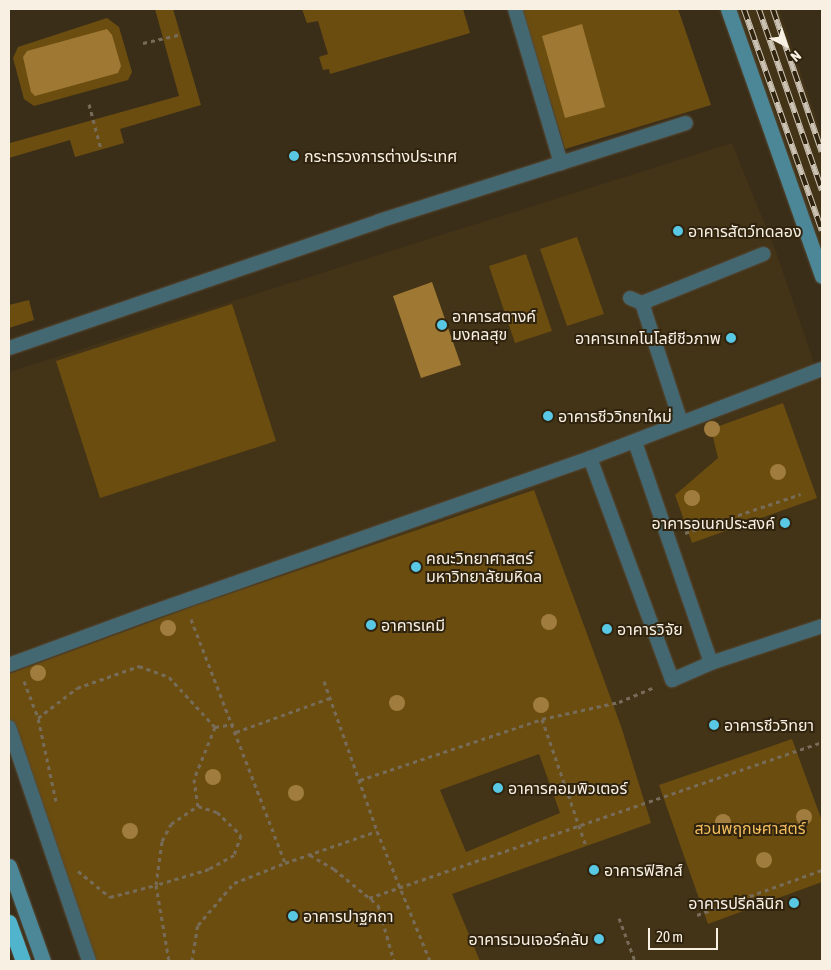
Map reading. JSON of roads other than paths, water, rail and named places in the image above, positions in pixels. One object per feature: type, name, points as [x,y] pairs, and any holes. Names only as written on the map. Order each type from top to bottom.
[{"type":"highway","points":[[9,922],[23,961]]},
{"type":"street","points":[[728,9],[822,276]]},
{"type":"street","points":[[9,866],[43,961]]},
{"type":"street","points":[[9,933],[30,926]]},
{"type":"lane","points":[[515,9],[561,163]]},
{"type":"lane","points":[[9,348],[398,215],[686,123]]},
{"type":"lane","points":[[681,422],[636,300],[763,254]]},
{"type":"lane","points":[[9,665],[146,614],[635,442],[681,422],[822,369]]},
{"type":"lane","points":[[635,442],[711,663]]},
{"type":"lane","points":[[590,458],[672,680],[711,663],[822,626]]},
{"type":"lane","points":[[9,726],[89,961]]},
{"type":"railway","points":[[744,9],[822,231]]},
{"type":"railway","points":[[759,9],[822,190]]},
{"type":"railway","points":[[773,9],[822,152]]},
{"type":"place","name":"กระทรวงการต่างประเทศ","points":[[294,156]]},
{"type":"place","name":"อาคารสัตว์ทดลอง","points":[[678,231]]},
{"type":"place","name":"อาคารสตางค์ มงคลสุข","points":[[442,325]]},
{"type":"place","name":"อาคารเทคโนโลยีชีวภาพ","points":[[731,338]]},
{"type":"place","name":"อาคารชีววิทยาใหม่","points":[[548,416]]},
{"type":"place","name":"อาคารอเนกประสงค์","points":[[785,523]]},
{"type":"place","name":"คณะวิทยาศาสตร์ มหาวิทยาลัยมหิดล","points":[[416,567]]},
{"type":"place","name":"อาคารเคมี","points":[[371,625]]},
{"type":"place","name":"อาคารวิจัย","points":[[607,629]]},
{"type":"place","name":"อาคารชีววิทยา","points":[[714,725]]},
{"type":"place","name":"อาคารคอมพิวเตอร์","points":[[498,788]]},
{"type":"place","name":"อาคารฟิสิกส์","points":[[594,870]]},
{"type":"place","name":"อาคารปรีคลินิก","points":[[794,903]]},
{"type":"place","name":"อาคารปาฐกถา","points":[[293,916]]},
{"type":"place","name":"อาคารเวนเจอร์คลับ","points":[[599,939]]},
{"type":"park label","name":"สวนพฤกษศาสตร์","points":[[750,828]]}]
